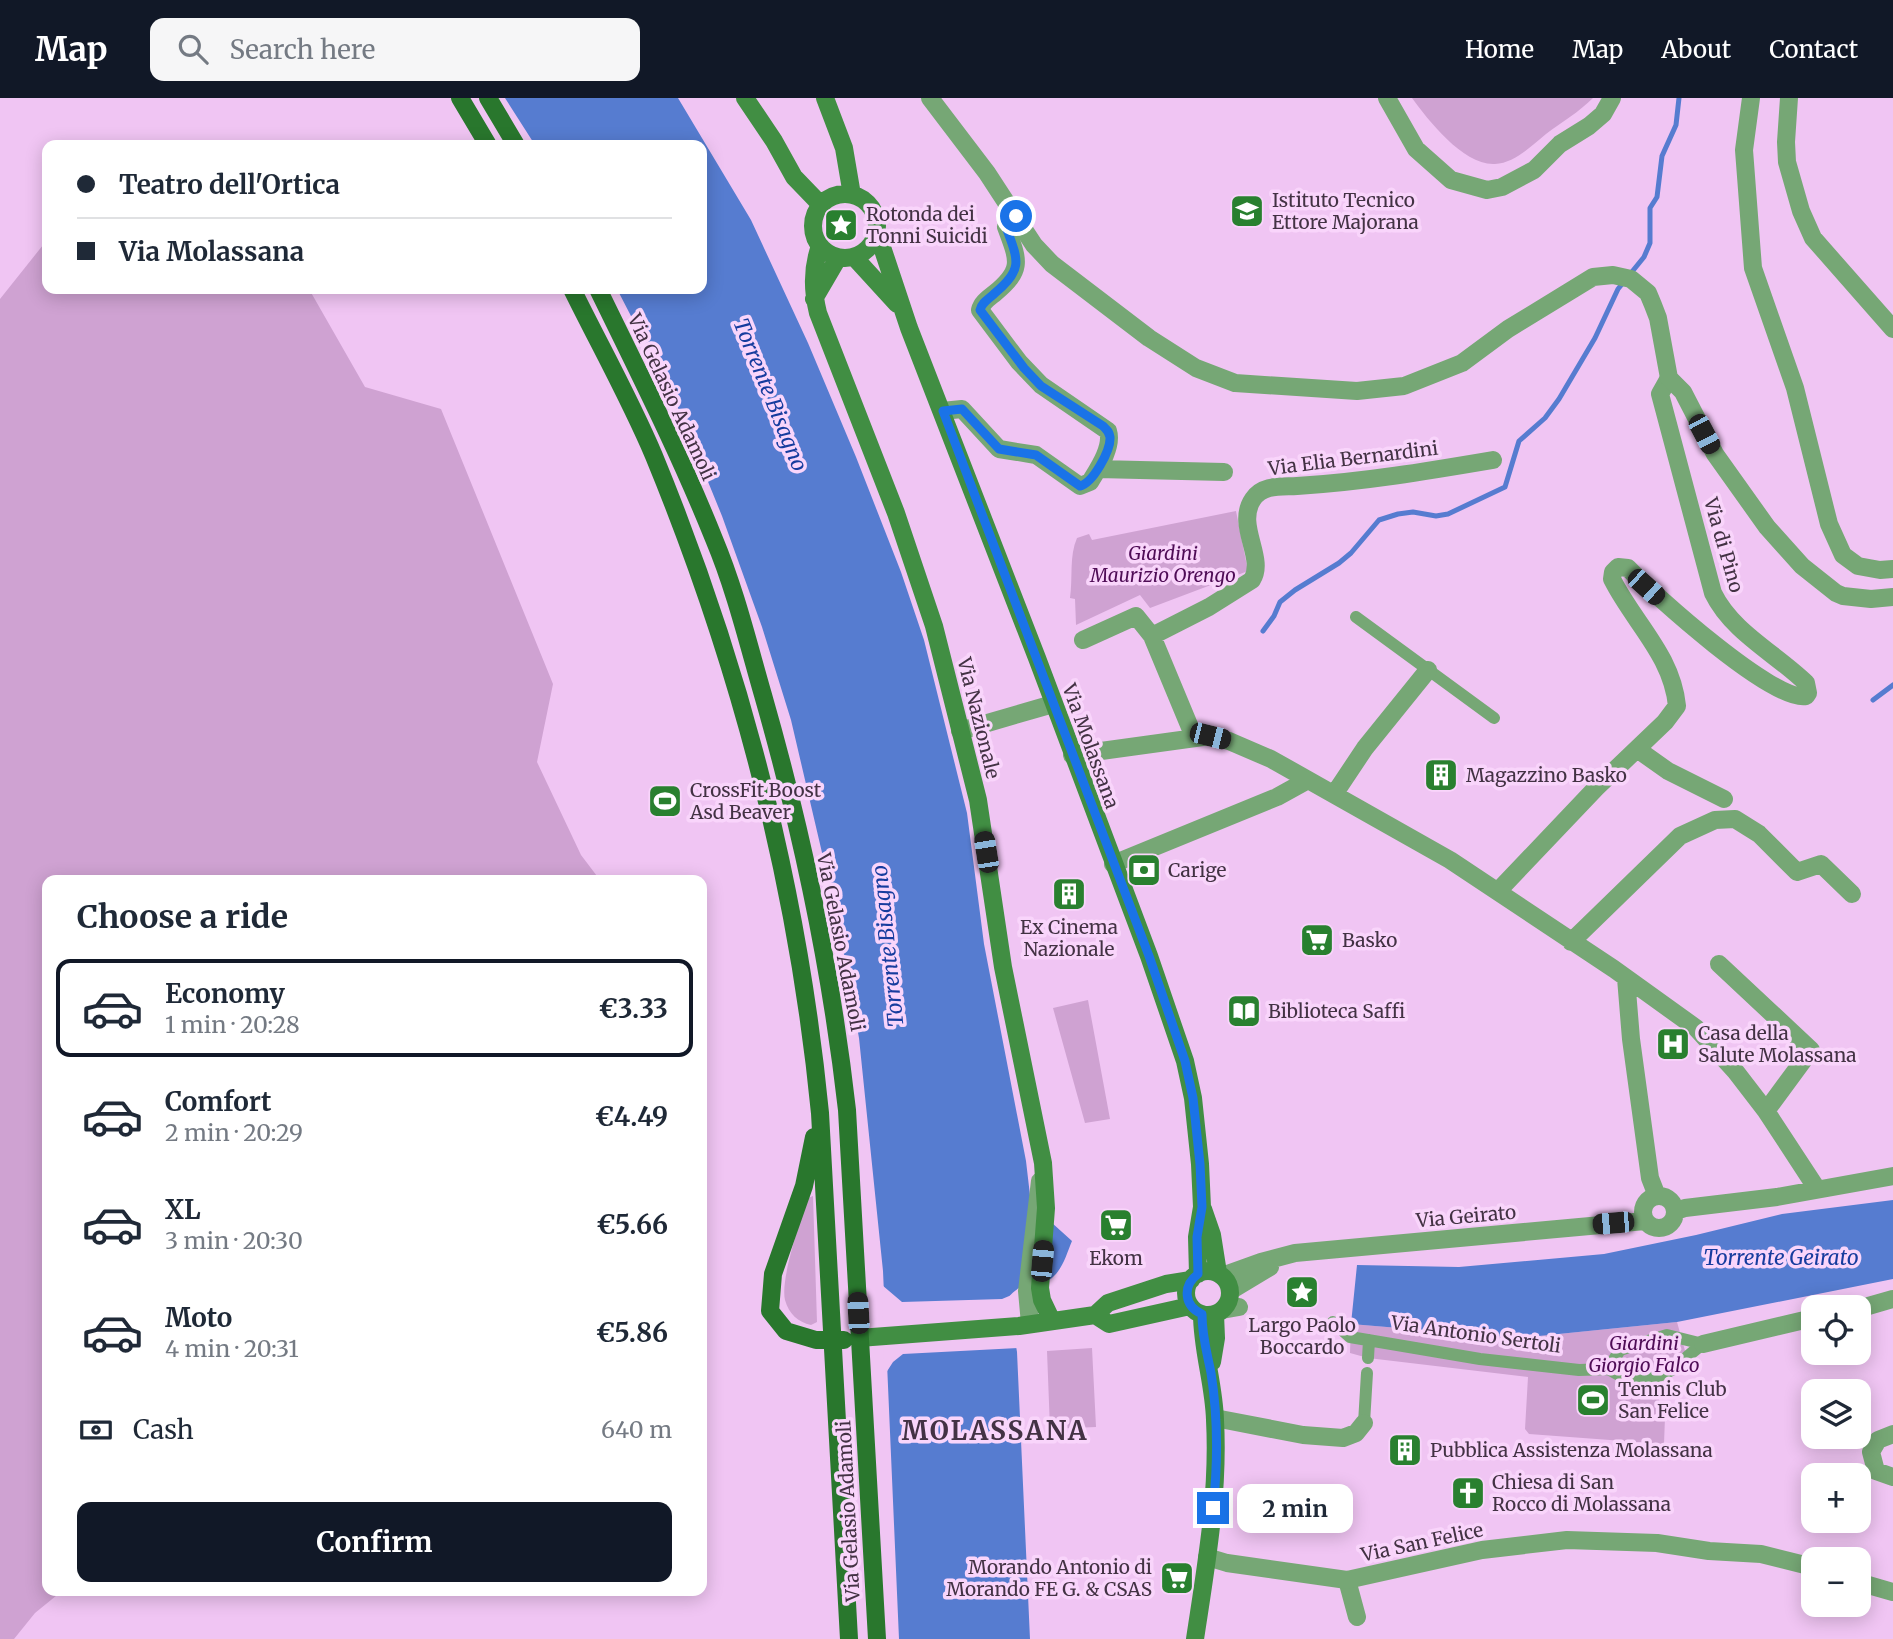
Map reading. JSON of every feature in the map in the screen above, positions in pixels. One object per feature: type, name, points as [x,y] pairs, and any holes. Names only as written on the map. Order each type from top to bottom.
[{"type":"main road","points":[[460,98],[485,140]]},
{"type":"main road","points":[[488,98],[513,140]]},
{"type":"main road","points":[[745,98],[794,177],[821,205]]},
{"type":"main road","points":[[825,98],[844,148],[852,195]]},
{"type":"main road","points":[[852,195],[867,203],[873,210],[876,235],[868,249],[846,257],[828,253],[820,246],[814,232],[813,225],[821,205],[834,196],[852,195]]},
{"type":"main road","name":"Via Molassana","points":[[876,235],[1185,1061],[1193,1098],[1202,1207],[1195,1277],[1186,1293],[1217,1299]]},
{"type":"main road","name":"Via Nazionale","points":[[820,246],[813,265],[814,299],[825,334],[901,526],[934,626],[978,800],[1003,967],[1043,1163],[1046,1208],[1040,1288],[1042,1300],[1052,1321]]},
{"type":"main road","points":[[814,299],[846,257]]},
{"type":"main road","name":"Via Molassana","points":[[846,257],[902,309]]},
{"type":"main road","name":"Via Gelasio Adamoli","points":[[574,294],[653,454],[707,598],[762,778],[789,906],[808,1013],[820,1113],[849,1639]]},
{"type":"main road","name":"Via Gelasio Adamoli","points":[[600,294],[715,540],[741,616],[785,771],[813,892],[838,1030],[846,1110],[877,1639]]},
{"type":"main road","points":[[820,1113],[804,1186],[773,1274],[770,1311],[786,1331],[816,1340],[832,1341],[1025,1325],[1095,1315],[1108,1303],[1208,1271],[1217,1299],[1109,1324],[1095,1315]]},
{"type":"main road","name":"Via Molassana","points":[[1195,1639],[1215,1491],[1215,1418],[1211,1373],[1216,1338],[1217,1299],[1212,1235],[1202,1207]]},
{"type":"street","points":[[930,98],[987,173],[1034,245],[1052,264],[1149,338],[1196,369],[1235,383],[1357,391],[1404,386],[1462,363],[1569,289],[1593,277],[1613,275],[1631,279],[1648,293],[1658,318],[1669,378]]},
{"type":"street","points":[[1387,98],[1416,149],[1451,180],[1487,190],[1502,187],[1534,170],[1560,144],[1603,114],[1612,98]]},
{"type":"street","points":[[1751,98],[1744,150],[1753,268],[1795,388],[1829,524],[1843,555],[1858,566],[1880,570],[1893,569]]},
{"type":"street","points":[[1789,98],[1787,162],[1813,238],[1893,329]]},
{"type":"street","points":[[943,411],[962,409],[999,449],[1036,455],[1080,486],[1090,482],[1109,443],[1108,431],[1041,386],[980,310],[982,303],[1015,274],[1016,255],[1006,227],[1016,216]]},
{"type":"street","name":"Via di Pino","points":[[1499,890],[1596,788],[1665,722],[1677,706],[1675,688],[1665,661],[1613,583],[1612,576],[1618,567],[1628,568],[1646,587],[1712,643],[1778,689],[1801,698],[1809,689],[1802,679],[1732,621],[1720,608],[1713,593],[1660,394],[1669,378],[1683,393],[1715,454],[1767,527],[1802,566],[1843,596],[1871,599],[1893,597]]},
{"type":"street","name":"Via Elia Bernardini","points":[[1152,636],[1209,607],[1252,580],[1256,565],[1247,519],[1252,499],[1267,488],[1417,473],[1493,460]]},
{"type":"street","points":[[1098,469],[1224,472]]},
{"type":"street","points":[[1083,640],[1136,616],[1152,636],[1195,737]]},
{"type":"street","points":[[1356,617],[1494,718]]},
{"type":"street","points":[[1335,793],[1365,748],[1428,670]]},
{"type":"street","points":[[960,731],[1053,704]]},
{"type":"street","points":[[1072,755],[1210,736],[1271,759],[1416,840],[1499,890],[1696,1028],[1736,1072],[1766,1111],[1817,1189]]},
{"type":"street","points":[[1637,749],[1668,771],[1724,799]]},
{"type":"street","points":[[1113,864],[1277,797],[1307,781]]},
{"type":"street","points":[[1571,942],[1680,836],[1715,820],[1735,819],[1759,834],[1797,873],[1821,864],[1852,894]]},
{"type":"street","points":[[1719,964],[1811,1051],[1766,1111]]},
{"type":"street","points":[[1626,978],[1631,1039],[1650,1178],[1657,1196]]},
{"type":"street","name":"Via Nazionale","points":[[1025,1325],[1043,1163]]},
{"type":"street","name":"Via Geirato","points":[[1217,1299],[1290,1254],[1645,1221],[1654,1228],[1664,1228],[1673,1221],[1676,1211],[1685,1208],[1893,1176]]},
{"type":"street","points":[[1645,1221],[1644,1205],[1657,1196],[1667,1198],[1676,1211]]},
{"type":"street","points":[[1871,1306],[1893,1300]]},
{"type":"street","points":[[1608,1369],[1620,1350],[1667,1335],[1703,1344],[1801,1321]]},
{"type":"street","name":"Via Antonio Sertoli","points":[[1333,1322],[1350,1337],[1480,1359],[1579,1370],[1608,1369],[1628,1379],[1661,1375],[1675,1368],[1688,1353],[1703,1344]]},
{"type":"street","name":"Via Antonio Sertoli","points":[[1368,1358],[1369,1340]]},
{"type":"street","points":[[1215,1418],[1303,1435],[1343,1438],[1356,1433],[1364,1423],[1367,1373]]},
{"type":"street","points":[[1893,1434],[1878,1440],[1871,1452],[1876,1471],[1893,1477]]},
{"type":"street","name":"Via San Felice","points":[[1207,1557],[1227,1563],[1347,1580],[1482,1550],[1567,1540],[1657,1543],[1709,1551],[1761,1554],[1801,1564]]},
{"type":"street","points":[[1347,1580],[1357,1618]]},
{"type":"street","points":[[1871,1586],[1893,1592]]},
{"type":"green space","points":[[1412,98],[1593,98],[1522,153],[1509,161],[1495,164],[1483,163],[1459,150],[1427,118]]},
{"type":"green space","points":[[42,246],[42,294],[312,294],[365,387],[441,409],[553,684],[537,762],[581,855],[596,875],[42,875],[42,1596],[56,1596],[35,1613],[14,1639],[0,1639],[0,299]]},
{"type":"green space","name":"Giardini Maurizio Orengo","points":[[1236,511],[1248,571],[1150,608],[1140,595],[1076,625],[1075,599],[1070,598],[1072,560],[1077,538],[1089,534],[1092,540]]},
{"type":"green space","points":[[1088,1000],[1110,1119],[1085,1123],[1053,1008]]},
{"type":"green space","points":[[813,1196],[817,1322],[811,1325],[802,1322],[792,1313],[785,1300],[784,1290],[796,1234],[808,1198]]},
{"type":"green space","name":"Giardini Giorgio Falco","points":[[1677,1322],[1687,1358],[1687,1370],[1653,1382],[1665,1417],[1664,1444],[1529,1434],[1525,1429],[1528,1377],[1368,1358],[1350,1353],[1351,1324],[1518,1338]]},
{"type":"green space","points":[[1092,1348],[1096,1427],[1050,1429],[1047,1351]]},
{"type":"water","points":[[505,98],[678,98],[703,140],[532,140]]},
{"type":"water","name":"Torrente Bisagno","points":[[707,146],[751,220],[808,343],[901,572],[924,640],[967,813],[984,944],[1026,1161],[1031,1204],[1072,1241],[1062,1265],[1053,1277],[1026,1285],[1008,1298],[1017,1352],[1030,1639],[899,1639],[883,1271],[859,1038],[838,921],[791,720],[762,627],[722,516],[676,403],[620,294],[707,294]]},
{"type":"water","name":"Torrente Geirato","points":[[1893,1200],[1893,1279],[1801,1295],[1801,1297],[1677,1322],[1518,1338],[1351,1324],[1357,1265],[1459,1267],[1604,1254],[1782,1214]]},
{"type":"pier","points":[[882,1285],[902,1302],[1002,1299],[1014,1294],[1012,1299],[1018,1348],[903,1354],[893,1362],[884,1376]]},
{"type":"waterway","points":[[1263,631],[1280,602],[1339,563],[1379,520],[1413,512],[1436,516],[1448,514],[1505,487],[1519,441],[1545,418],[1559,399],[1595,338],[1618,289],[1644,257],[1650,243],[1650,208],[1657,197],[1662,156],[1676,125],[1679,98]]},
{"type":"waterway","points":[[1873,700],[1893,685]]},
{"type":"place","name":"Istituto Tecnico Ettore Majorana","points":[[1247,211]]},
{"type":"place","name":"Rotonda dei Tonni Suicidi","points":[[841,225]]},
{"type":"place","name":"Magazzino Basko","points":[[1441,775]]},
{"type":"place","name":"CrossFit Boost Asd Beaver","points":[[665,801]]},
{"type":"place","name":"Carige","points":[[1144,870]]},
{"type":"place","name":"Ex Cinema Nazionale","points":[[1069,894]]},
{"type":"place","name":"Basko","points":[[1317,940]]},
{"type":"place","name":"Biblioteca Saffi","points":[[1244,1011]]},
{"type":"place","name":"Casa della Salute Molassana","points":[[1673,1044]]},
{"type":"place","name":"Ekom","points":[[1116,1225]]},
{"type":"place","name":"Largo Paolo Boccardo","points":[[1302,1292]]},
{"type":"place","name":"Tennis Club San Felice","points":[[1593,1400]]},
{"type":"place","name":"Pubblica Assistenza Molassana","points":[[1405,1450]]},
{"type":"place","name":"Chiesa di San Rocco di Molassana","points":[[1468,1493]]},
{"type":"place","name":"Morando Antonio di Morando FE G. & CSAS","points":[[1177,1578]]},
{"type":"district","name":"MOLASSANA","points":[[995,1431]]},
{"type":"route","points":[[1016,216],[1006,227],[1016,255],[1015,274],[982,303],[980,310],[1041,386],[1103,426],[1108,431],[1109,443],[1090,482],[1080,486],[1036,455],[999,449],[962,409],[943,411],[1149,956],[1185,1061],[1193,1098],[1202,1207],[1197,1237],[1198,1274],[1191,1280],[1186,1293],[1190,1306],[1202,1314],[1202,1338],[1211,1373],[1216,1452],[1213,1508]]}]
